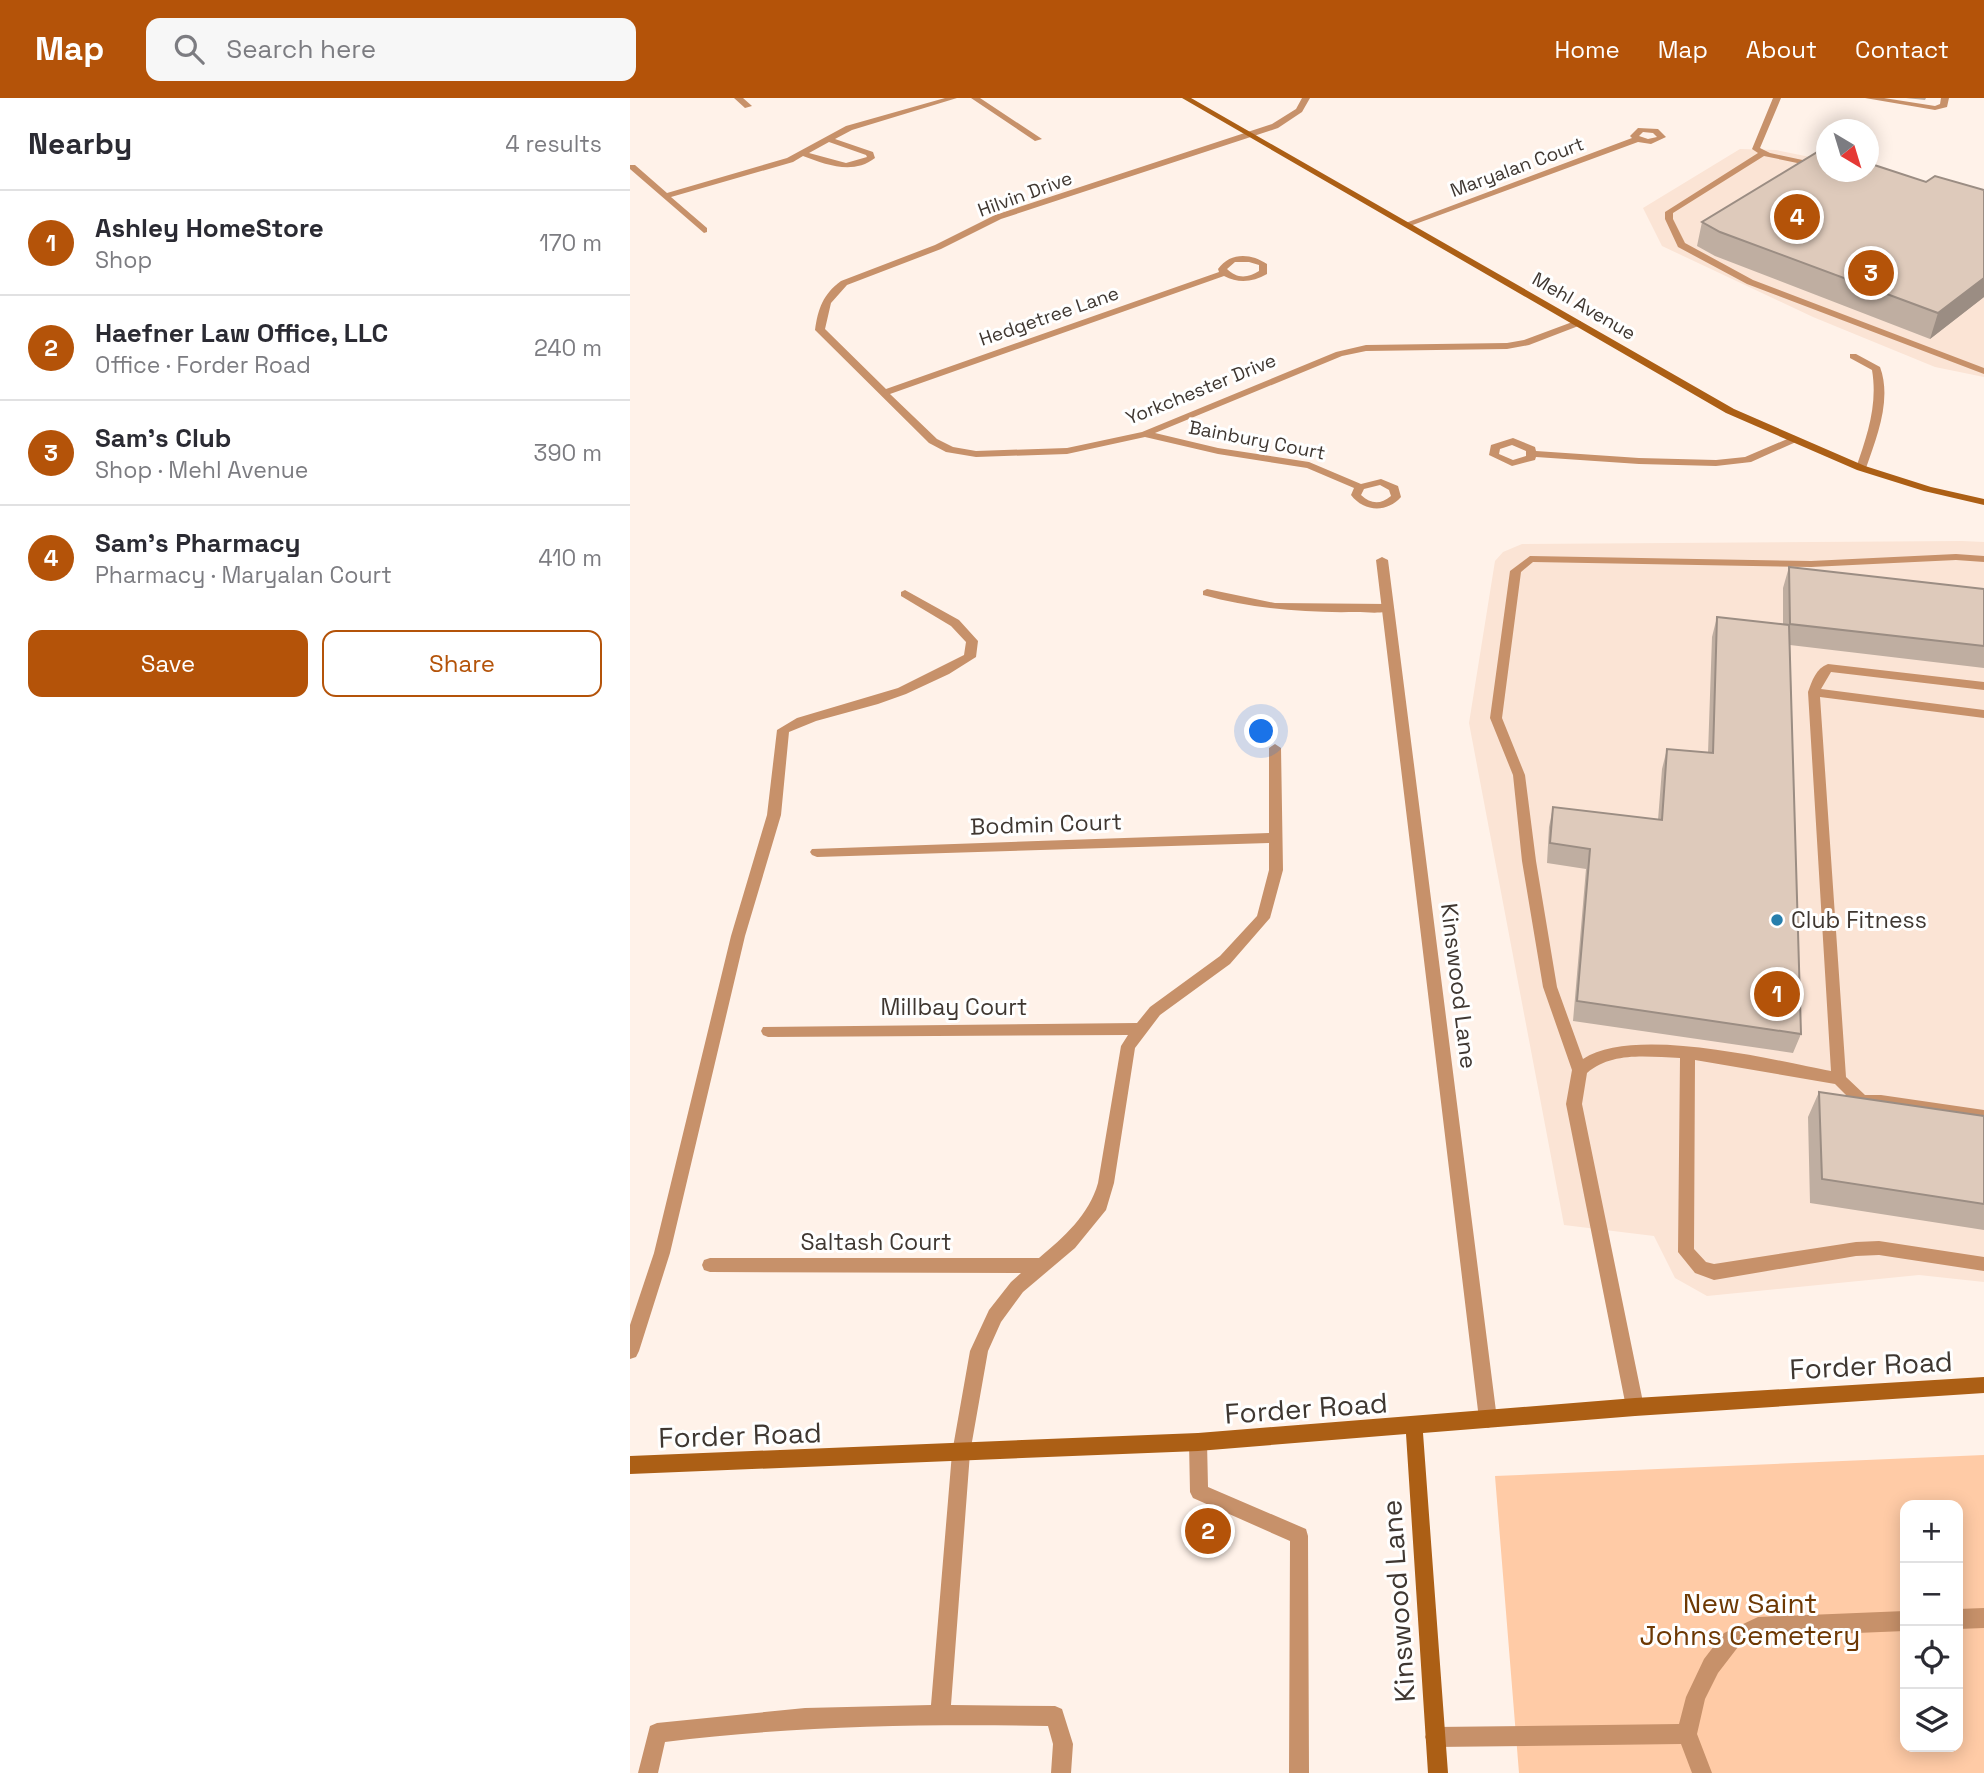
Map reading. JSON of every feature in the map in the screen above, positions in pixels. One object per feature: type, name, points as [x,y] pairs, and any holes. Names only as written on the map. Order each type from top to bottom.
[{"type":"street","points":[[738,98],[748,106]]},
{"type":"street","points":[[665,196],[804,155],[861,124],[953,98]]},
{"type":"street","points":[[975,98],[1038,139]]},
{"type":"street","name":"Mehl Avenue","points":[[1186,98],[1730,411],[1861,468],[1928,489],[1984,502]]},
{"type":"street","name":"Hilvin Drive","points":[[823,304],[830,293],[844,283],[938,247],[999,217],[1249,135],[1288,119],[1299,110],[1306,98]]},
{"type":"street","points":[[1777,98],[1756,149],[1816,165]]},
{"type":"street","points":[[1869,98],[1940,108],[1945,98]]},
{"type":"street","name":"Maryalan Court","points":[[1407,225],[1638,139]]},
{"type":"street","points":[[804,155],[839,166],[862,164],[871,158],[864,150],[831,140]]},
{"type":"street","points":[[1763,153],[1670,212],[1669,219],[1681,245],[1750,282],[1984,371]]},
{"type":"street","points":[[632,167],[704,230]]},
{"type":"street","name":"Hedgetree Lane","points":[[886,392],[1224,273]]},
{"type":"street","name":"Yorkchester Drive","points":[[823,304],[820,330],[933,441],[950,450],[975,454],[1067,451],[1145,433],[1339,354],[1366,348],[1507,346],[1526,343],[1577,323]]},
{"type":"street","points":[[1853,356],[1877,369],[1880,380],[1875,429],[1861,468]]},
{"type":"street","name":"Bainbury Court","points":[[1145,433],[1218,451],[1309,465],[1360,487]]},
{"type":"street","points":[[1533,454],[1716,463],[1747,460],[1792,439]]},
{"type":"street","points":[[1635,1407],[1574,1104],[1580,1070],[1550,987],[1529,861],[1519,775],[1496,718],[1516,571],[1530,559],[1811,564],[1956,557],[1984,559]]},
{"type":"street","name":"Kinswood Lane","points":[[1382,561],[1488,1419]]},
{"type":"street","points":[[1207,593],[1259,606],[1307,610],[1388,608]]},
{"type":"street","points":[[630,1351],[662,1253],[738,936],[774,815],[783,730],[803,718],[863,705],[949,670],[970,657],[972,641],[955,623],[905,594]]},
{"type":"street","points":[[1839,1079],[1814,692],[1820,677],[1828,668],[1984,686]]},
{"type":"street","points":[[1814,692],[1984,714]]},
{"type":"street","points":[[940,1713],[961,1453],[979,1351],[995,1316],[1017,1287],[1069,1242],[1100,1205],[1107,1183],[1128,1046],[1155,1012],[1225,960],[1263,918],[1276,870],[1275,748]]},
{"type":"street","name":"Bodmin Court","points":[[817,852],[1276,838]]},
{"type":"street","name":"Millbay Court","points":[[768,1031],[1140,1029]]},
{"type":"street","points":[[1580,1070],[1598,1057],[1610,1055],[1646,1050],[1688,1053],[1839,1079],[1862,1101],[1881,1101],[1984,1116]]},
{"type":"street","points":[[1688,1053],[1686,1252],[1701,1268],[1714,1272],[1856,1249],[1879,1248],[1984,1264]]},
{"type":"street","name":"Saltash Court","points":[[710,1265],[1042,1266]]},
{"type":"street","name":"Forder Road","points":[[630,1465],[1198,1443],[1635,1407],[1984,1385]]},
{"type":"street","name":"Kinswood Lane","points":[[1414,1426],[1438,1773]]},
{"type":"street","points":[[1198,1443],[1199,1492],[1299,1536],[1299,1773]]},
{"type":"street","points":[[1963,1619],[1984,1618]]},
{"type":"street","points":[[1702,1773],[1687,1734],[1696,1698],[1711,1666],[1731,1640],[1758,1628],[1900,1621]]},
{"type":"street","points":[[648,1773],[657,1733],[727,1723],[940,1713],[1055,1716],[1063,1744],[1061,1773]]},
{"type":"street","points":[[1435,1738],[1687,1734]]},
{"type":"shaded area","points":[[1740,149],[1776,150],[1810,157],[1816,163],[1816,182],[1879,182],[1984,202],[1984,377],[1935,367],[1813,317],[1662,246],[1643,208]]},
{"type":"shaded area","points":[[1984,542],[1984,1282],[1919,1275],[1707,1296],[1675,1278],[1654,1236],[1564,1225],[1469,723],[1495,561],[1503,552],[1522,544]]},
{"type":"green space","name":"New Saint Johns Cemetery","points":[[1984,1455],[1984,1773],[1519,1773],[1495,1476]]},
{"type":"building","points":[[1816,153],[1816,182],[1879,182],[1879,167],[1926,182],[1935,176],[1984,190],[1984,278],[1938,313],[1720,232],[1702,222]]},
{"type":"building","points":[[1789,567],[1984,589],[1984,646],[1790,624]]},
{"type":"building","points":[[1717,617],[1789,625],[1801,1034],[1577,1001],[1590,849],[1550,843],[1553,807],[1662,820],[1667,749],[1713,753]]},
{"type":"building","points":[[1819,1092],[1984,1116],[1984,1204],[1822,1179]]},
{"type":"place","name":"Sam's Pharmacy","points":[[1797,217]]},
{"type":"place","name":"Sam's Club","points":[[1871,273]]},
{"type":"place","name":"Club Fitness","points":[[1777,920]]},
{"type":"place","name":"Ashley HomeStore","points":[[1777,994]]},
{"type":"place","name":"Haefner Law Office, LLC","points":[[1208,1531]]}]
